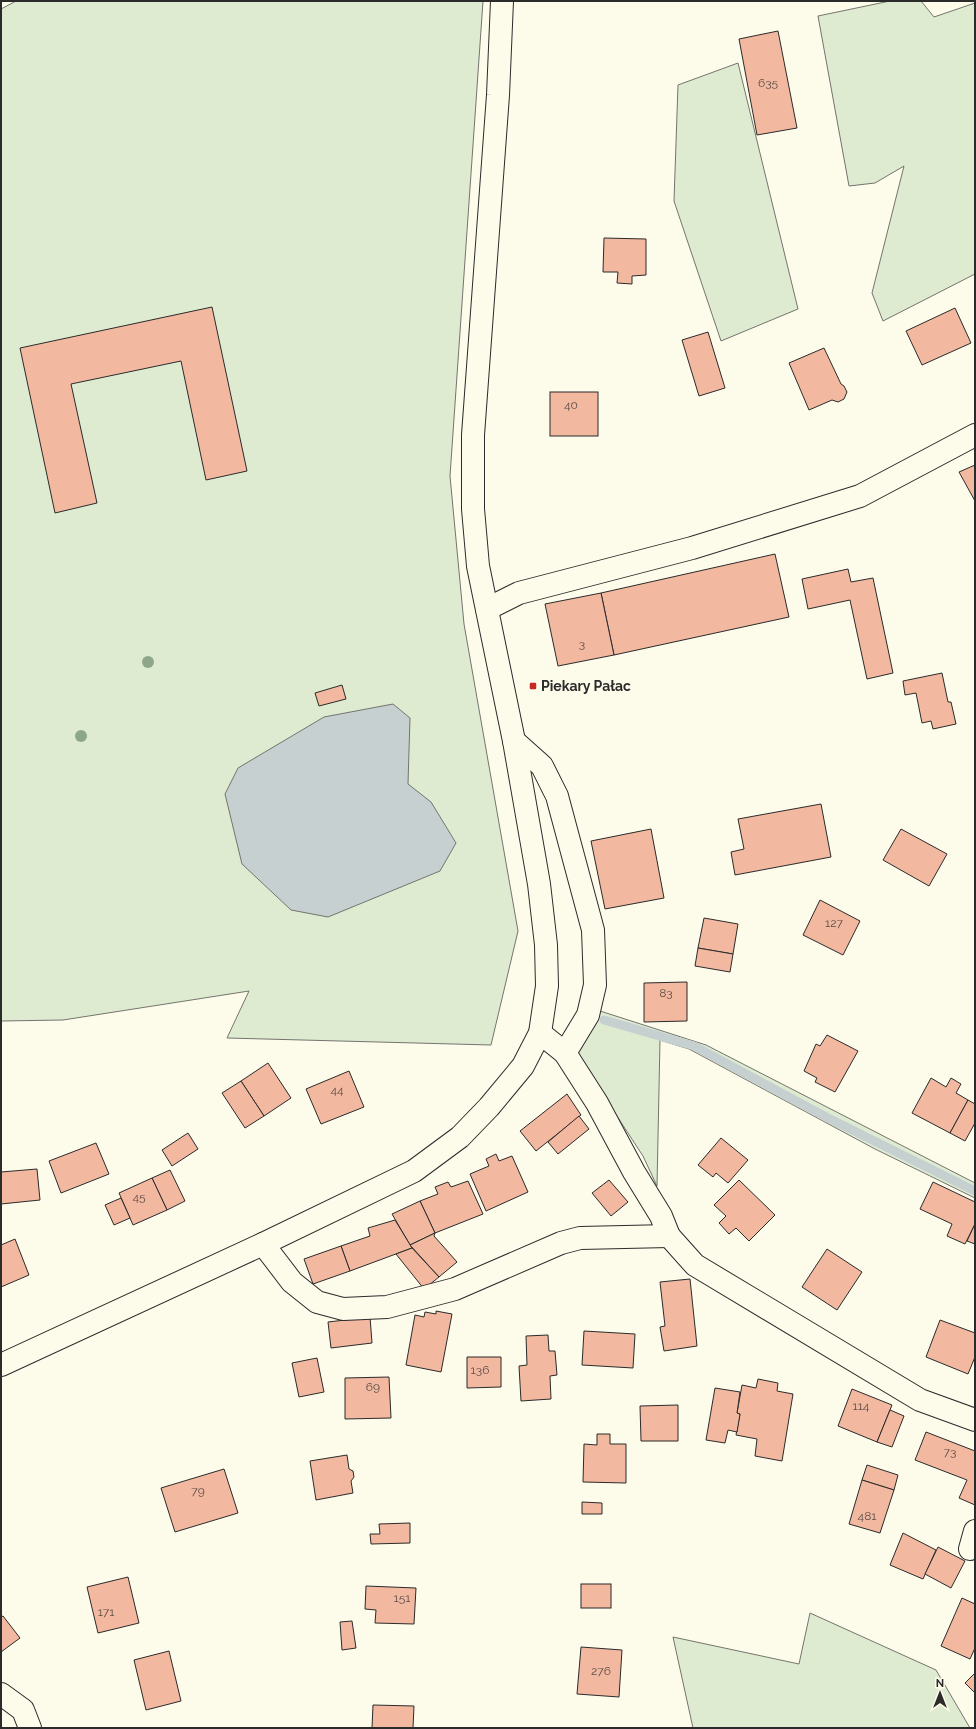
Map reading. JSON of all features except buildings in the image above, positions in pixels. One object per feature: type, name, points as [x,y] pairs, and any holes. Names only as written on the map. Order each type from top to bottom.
[{"type":"street","points":[[1,1365],[263,1244],[414,1171],[460,1137],[489,1107],[523,1066],[540,1033],[547,986],[546,945],[539,884],[514,741],[476,554],[473,509],[473,435],[498,95],[502,1]]},
{"type":"street","points":[[487,609],[519,593],[692,548],[860,496],[975,435]]},
{"type":"street","points":[[514,741],[542,766],[557,796],[593,930],[596,985],[588,1015],[565,1053]]},
{"type":"street","points":[[540,1033],[565,1053],[597,1103],[634,1172],[661,1216],[669,1236],[695,1265],[780,1318],[920,1400],[975,1420]]},
{"type":"street","points":[[263,1244],[292,1282],[317,1302],[343,1308],[387,1307],[455,1289],[561,1243],[580,1238],[669,1236]]},
{"type":"street","points":[[1,1694],[23,1710],[30,1728]]},
{"type":"green space","points":[[16,1],[483,1],[450,476],[464,624],[518,931],[491,1045],[227,1038],[249,991],[63,1020],[1,1021],[1,9]]},
{"type":"green space","points":[[890,1],[921,1],[934,17],[975,3],[975,274],[883,321],[872,293],[904,166],[875,183],[849,186],[818,16]]},
{"type":"green space","points":[[738,63],[798,309],[721,341],[674,201],[678,85]]},
{"type":"green space","points":[[597,1010],[706,1045],[975,1183],[975,1198],[875,1149],[689,1049],[660,1040],[657,1186],[643,1156],[573,1049]]},
{"type":"green space","points":[[810,1613],[936,1670],[970,1728],[693,1728],[673,1637],[799,1664]]},
{"type":"shaded area","points":[[393,704],[410,718],[408,784],[431,802],[456,843],[440,871],[328,917],[291,910],[242,864],[225,794],[238,768],[324,717]]},
{"type":"waterway","points":[[604,1020],[694,1046],[826,1117],[975,1191]]},
{"type":"place","name":"Piekary Pałac","points":[[533,686]]}]
